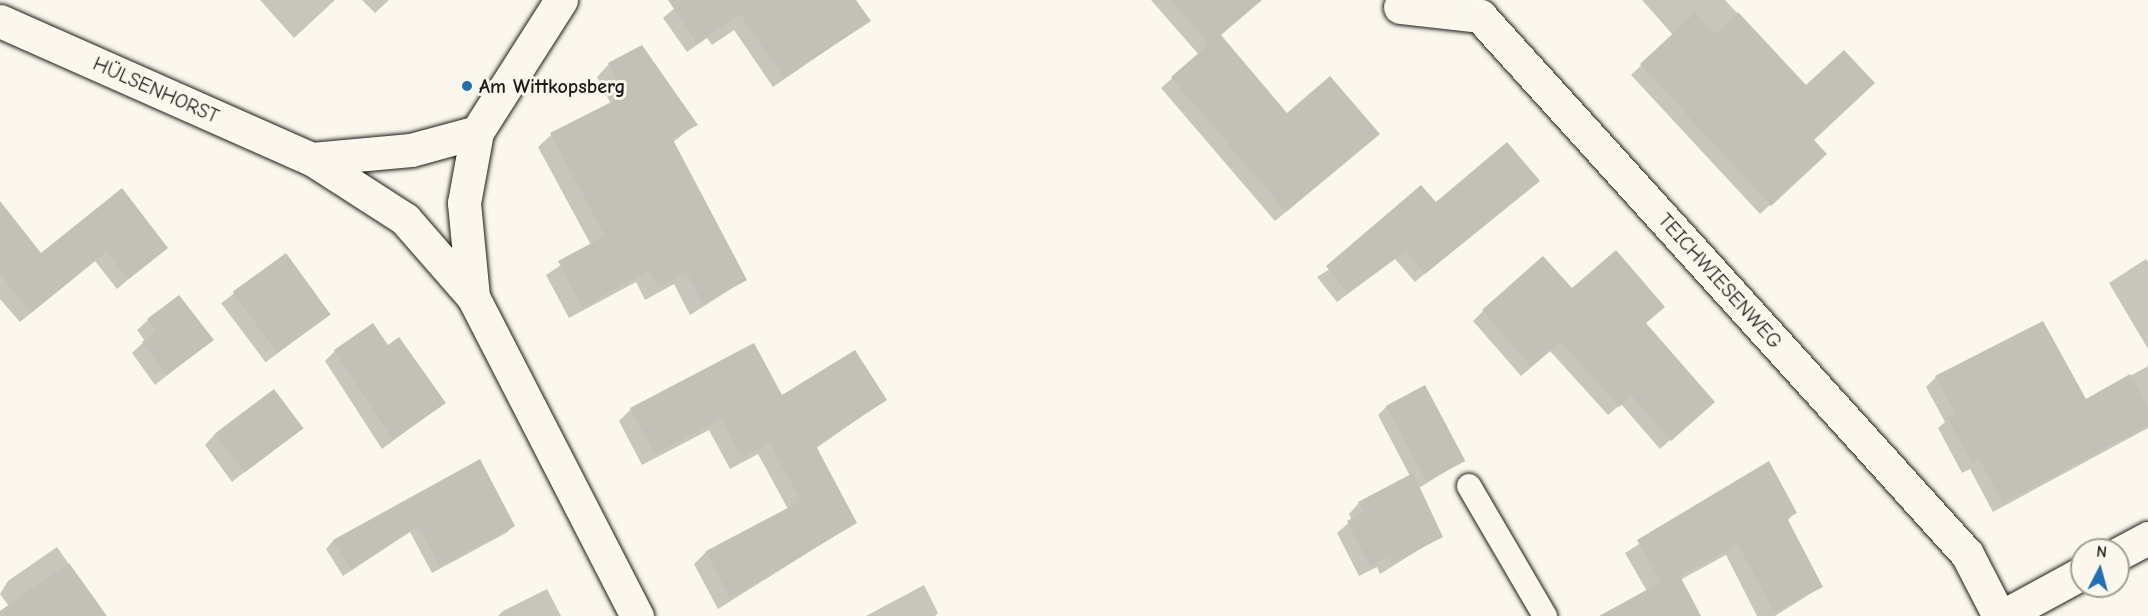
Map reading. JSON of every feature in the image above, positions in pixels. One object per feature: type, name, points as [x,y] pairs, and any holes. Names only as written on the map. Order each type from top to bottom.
[{"type":"street","points":[[561,0],[477,132],[464,203],[473,297],[637,616]]},
{"type":"street","name":"TEICHWIESENWEG","points":[[1400,7],[1480,16],[1967,554],[2001,616]]},
{"type":"street","name":"HÜLSENHORST","points":[[0,21],[312,159],[405,219],[473,297]]},
{"type":"street","name":"HÜLSENHORST","points":[[312,159],[411,150],[477,132]]},
{"type":"street","points":[[2130,548],[2148,538]]},
{"type":"street","points":[[2001,616],[2070,579]]},
{"type":"lane","points":[[1469,486],[1545,616]]},
{"type":"building","points":[[668,0],[856,0],[871,21],[784,78],[740,14],[697,43]]},
{"type":"building","points":[[1171,0],[1262,0],[1221,35],[1287,113],[1330,76],[1380,134],[1286,212],[1171,77],[1209,44]]},
{"type":"building","points":[[1738,12],[1806,85],[1844,50],[1875,83],[1814,140],[1827,154],[1771,206],[1640,64],[1695,13],[1715,34]]},
{"type":"building","points":[[642,45],[698,125],[672,138],[747,280],[703,304],[687,273],[658,288],[649,271],[582,307],[558,261],[605,236],[550,133],[625,95],[608,63]]},
{"type":"building","points":[[1507,142],[1540,181],[1425,274],[1406,251],[1347,293],[1326,266],[1421,185],[1436,202]]},
{"type":"building","points":[[122,188],[168,248],[129,279],[106,252],[31,313],[0,274],[0,201],[41,253]]},
{"type":"building","points":[[1616,250],[1665,307],[1646,323],[1715,402],[1671,441],[1632,396],[1619,407],[1561,342],[1531,367],[1482,310],[1543,256],[1572,288]]},
{"type":"building","points":[[286,253],[331,314],[277,353],[233,292]]},
{"type":"building","points":[[179,295],[214,340],[167,375],[142,342],[156,331],[147,319]]},
{"type":"building","points":[[2043,321],[2086,399],[2130,374],[2148,408],[2148,425],[2003,503],[1980,460],[1972,464],[1947,417],[1955,413],[1935,376]]},
{"type":"building","points":[[373,323],[388,345],[399,337],[446,403],[393,440],[334,350]]},
{"type":"building","points":[[754,343],[782,395],[855,350],[887,400],[816,446],[857,523],[730,598],[706,551],[801,501],[770,443],[742,458],[721,419],[655,454],[630,408]]},
{"type":"building","points":[[1425,385],[1465,461],[1427,482],[1386,406]]},
{"type":"building","points":[[274,389],[303,428],[244,473],[215,434]]},
{"type":"building","points":[[480,459],[515,526],[440,566],[418,526],[351,569],[333,540]]},
{"type":"building","points":[[1769,461],[1797,513],[1787,518],[1823,587],[1774,612],[1738,544],[1680,576],[1701,616],[1599,616],[1661,582],[1637,540]]},
{"type":"building","points":[[1413,473],[1443,537],[1391,564],[1388,557],[1370,566],[1347,521],[1364,512],[1358,502]]},
{"type":"building","points":[[69,563],[107,616],[0,616],[0,611]]},
{"type":"place","name":"Am Wittkopsberg","points":[[467,86]]}]
